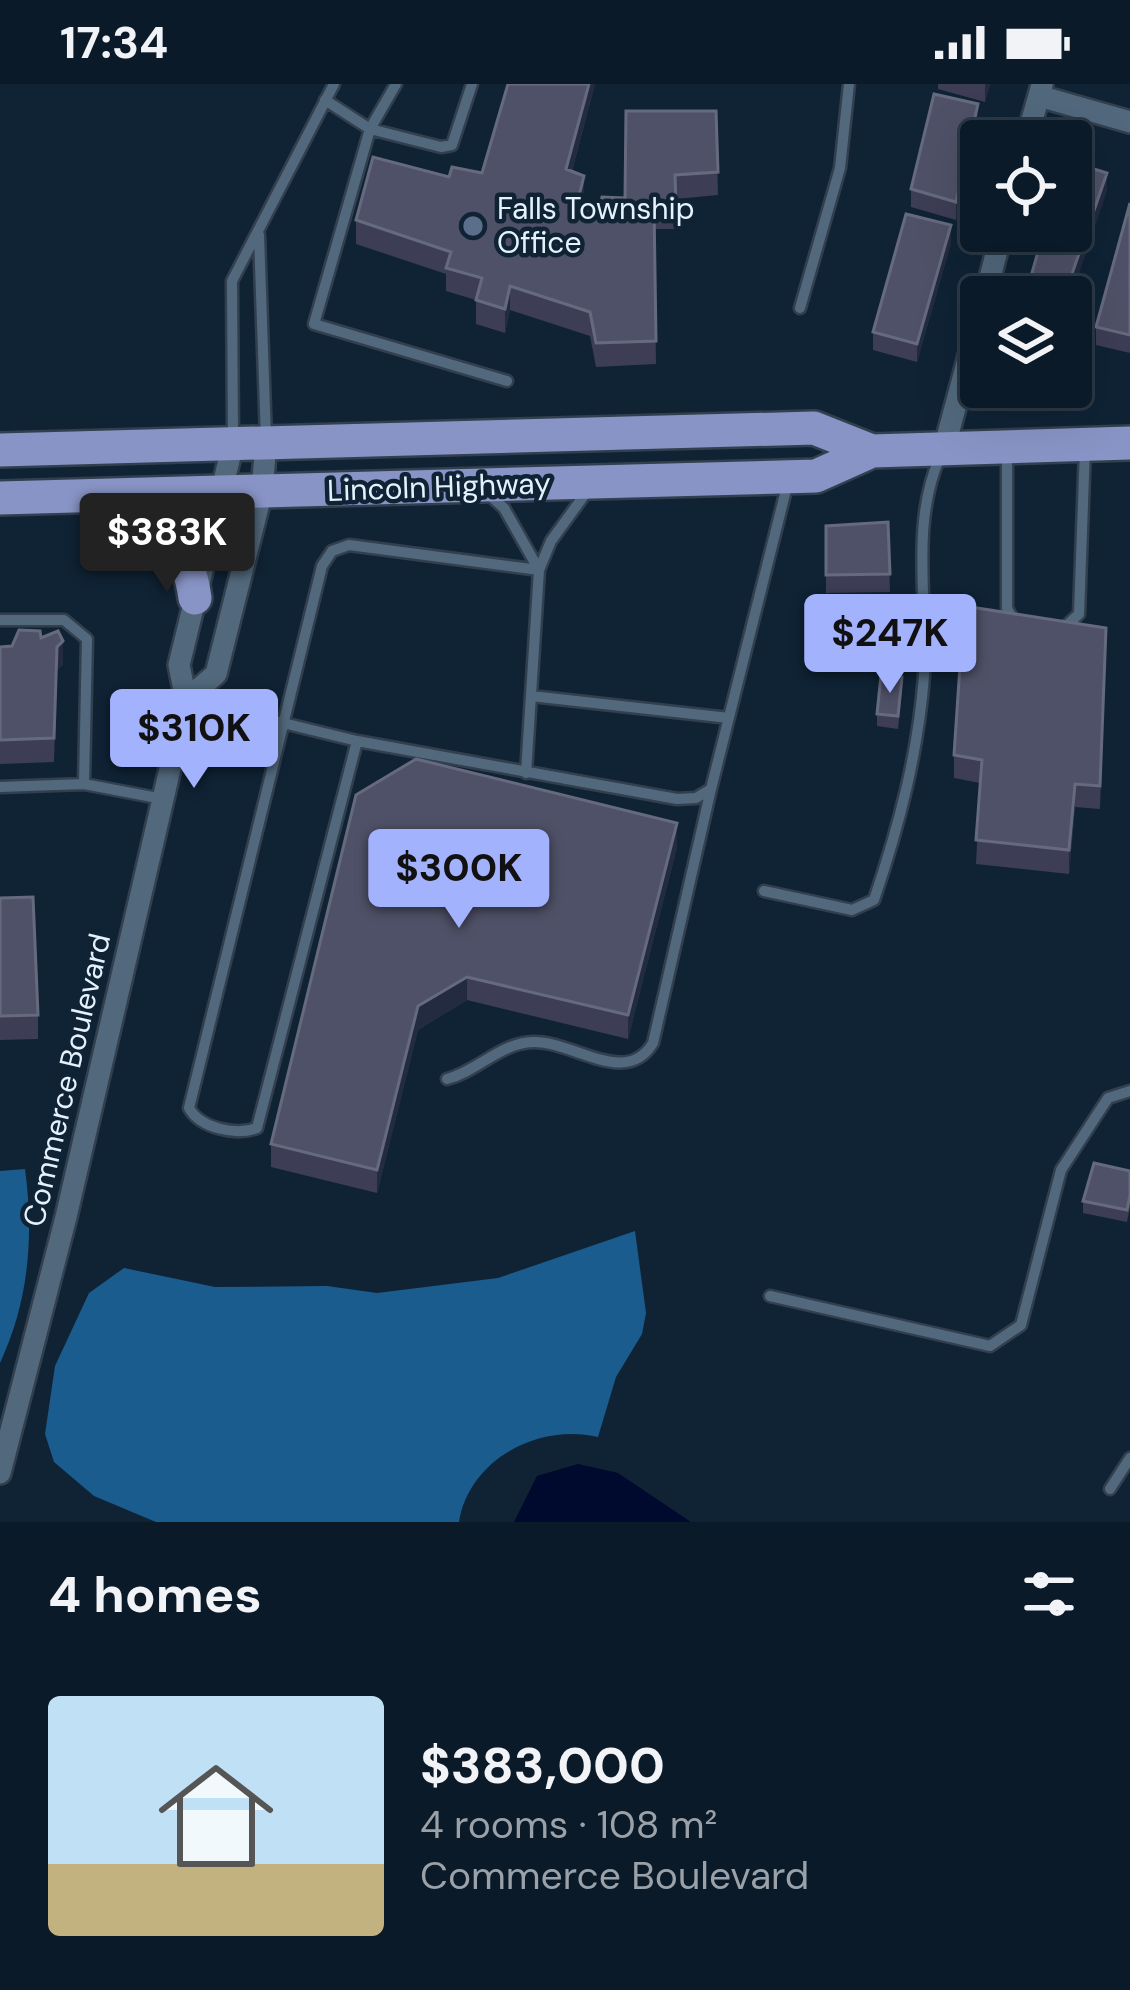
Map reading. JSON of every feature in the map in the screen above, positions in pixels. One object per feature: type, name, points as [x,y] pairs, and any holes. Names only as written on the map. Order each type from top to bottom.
[{"type":"main road","name":"Lincoln Highway","points":[[0,450],[814,428],[872,451]]},
{"type":"main road","name":"Lincoln Highway","points":[[0,498],[816,476],[872,451],[1130,443]]},
{"type":"main road","points":[[109,496],[139,508],[175,537],[187,557],[195,598]]},
{"type":"street","points":[[1032,120],[1040,90],[1130,122]]},
{"type":"street","points":[[944,449],[960,389]]},
{"type":"street","name":"Commerce Boulevard","points":[[186,700],[217,674],[262,491],[249,444]]},
{"type":"street","name":"Commerce Boulevard","points":[[0,1473],[67,1217],[186,700],[179,665],[195,598],[222,492],[249,444]]},
{"type":"lane","points":[[249,444],[228,299],[262,220],[334,84]]},
{"type":"lane","points":[[396,84],[370,129],[314,324],[507,380]]},
{"type":"lane","points":[[325,100],[370,129],[452,145],[472,84]]},
{"type":"lane","points":[[800,308],[840,168],[849,84]]},
{"type":"lane","points":[[249,444],[262,220]]},
{"type":"lane","points":[[1052,624],[1070,626],[1079,614],[1085,445]]},
{"type":"lane","points":[[1007,446],[1006,608],[1014,621],[1033,622]]},
{"type":"lane","points":[[764,891],[852,910],[874,900],[907,803],[924,676],[925,491],[944,449]]},
{"type":"lane","points":[[447,1079],[468,1074],[512,1046],[536,1042],[628,1065],[644,1058],[653,1043],[789,477]]},
{"type":"lane","points":[[526,772],[539,570],[551,541],[595,482]]},
{"type":"lane","points":[[478,485],[504,508],[539,570]]},
{"type":"lane","points":[[357,741],[256,1128],[244,1133],[201,1123],[189,1108],[322,566],[332,551],[349,545],[539,570]]},
{"type":"lane","points":[[0,620],[64,620],[88,639],[84,784]]},
{"type":"lane","points":[[531,696],[729,718]]},
{"type":"lane","points":[[186,700],[357,741],[676,799],[696,798],[711,789]]},
{"type":"lane","points":[[0,787],[84,784],[163,799]]},
{"type":"lane","points":[[770,1295],[990,1346],[1021,1324],[1061,1170],[1108,1098],[1130,1091]]},
{"type":"lane","points":[[1110,1489],[1130,1458]]},
{"type":"shaded area","points":[[25,1169],[27,1268],[0,1363],[0,1171]]},
{"type":"shaded area","points":[[635,1231],[646,1313],[642,1334],[616,1377],[598,1437],[553,1436],[510,1451],[477,1480],[459,1522],[156,1522],[94,1496],[54,1462],[45,1434],[55,1366],[89,1293],[124,1268],[215,1287],[327,1286],[377,1293],[498,1278]]},
{"type":"shaded area","points":[[578,1464],[618,1473],[691,1522],[514,1522],[537,1476]]},
{"type":"building","name":"Falls Township Office","points":[[508,84],[589,84],[566,169],[584,176],[578,200],[599,207],[602,197],[625,198],[626,111],[716,111],[718,172],[675,175],[676,206],[654,205],[656,341],[596,343],[590,312],[510,286],[505,309],[476,300],[482,278],[446,268],[451,252],[356,220],[373,157],[449,177],[452,167],[482,173]]},
{"type":"building","points":[[934,94],[978,104],[974,120],[960,120],[956,202],[911,189]]},
{"type":"building","points":[[1092,168],[1107,173],[1092,216]]},
{"type":"building","points":[[1130,203],[1130,335],[1096,327]]},
{"type":"building","points":[[906,214],[951,225],[917,344],[873,332]]},
{"type":"building","points":[[1038,252],[1080,252],[1071,276],[1031,276]]},
{"type":"building","points":[[888,522],[890,574],[826,575],[826,526]]},
{"type":"building","points":[[964,606],[1106,628],[1100,786],[1075,784],[1069,850],[976,840],[982,760],[954,755]]},
{"type":"building","points":[[19,630],[40,631],[41,638],[58,631],[63,641],[57,647],[54,738],[0,740],[0,647],[12,646]]},
{"type":"building","points":[[881,675],[902,677],[898,716],[877,714]]},
{"type":"building","points":[[416,759],[677,823],[628,1015],[467,977],[418,1006],[377,1170],[271,1144],[356,795]]},
{"type":"building","points":[[33,897],[38,1015],[0,1016],[0,898]]},
{"type":"building","points":[[1094,1163],[1130,1171],[1127,1210],[1083,1201]]},
{"type":"place","name":"Falls Township Office","points":[[473,226]]}]
